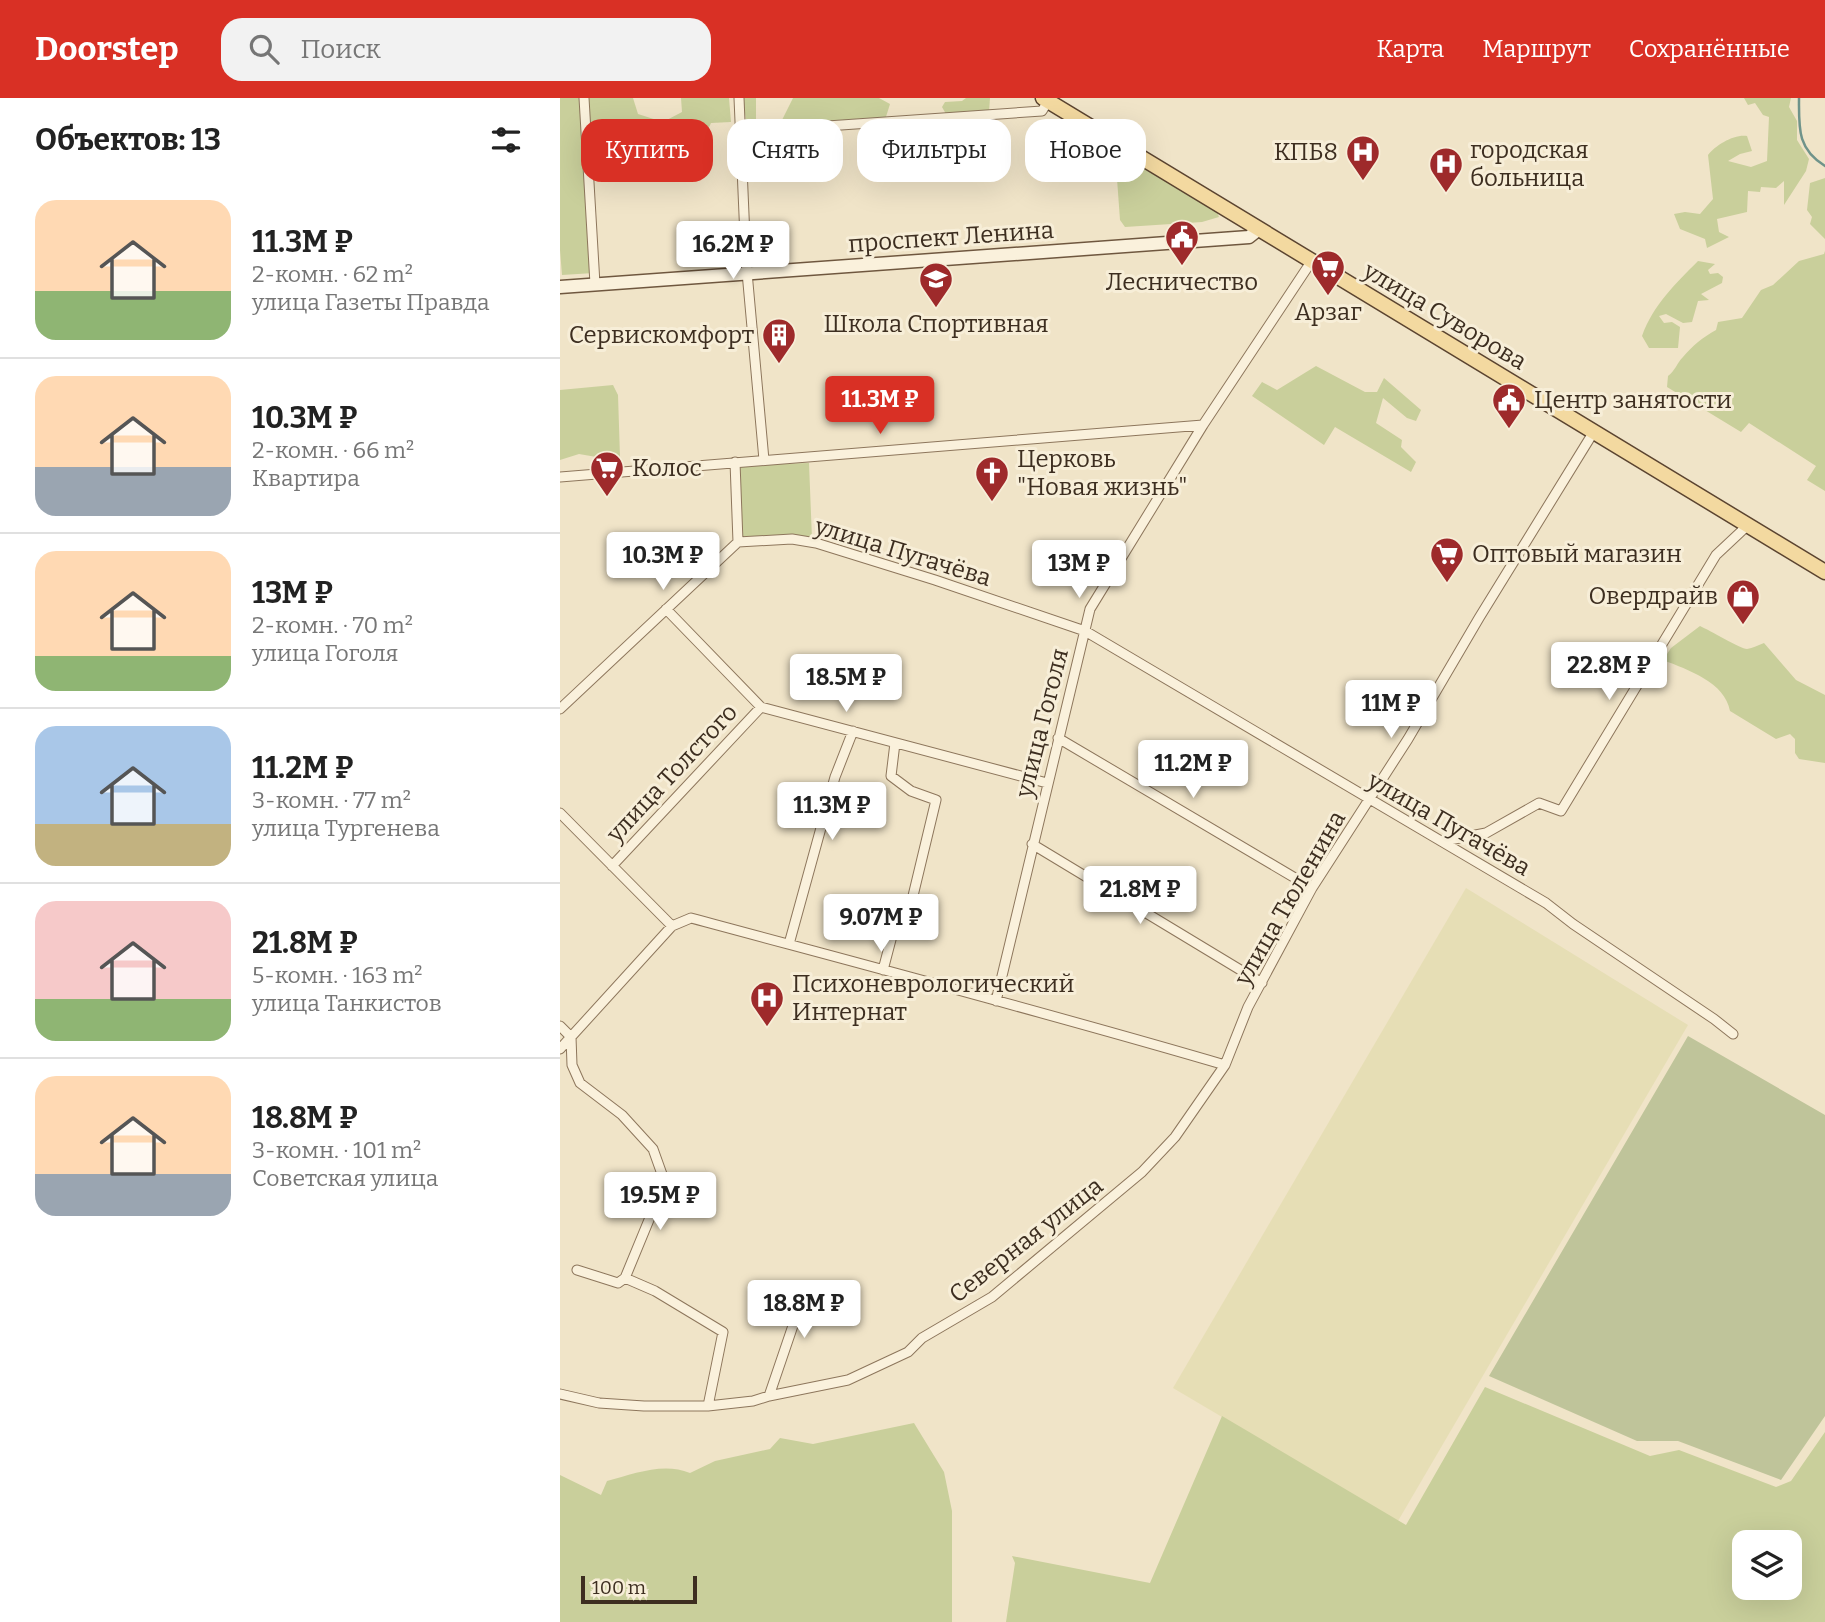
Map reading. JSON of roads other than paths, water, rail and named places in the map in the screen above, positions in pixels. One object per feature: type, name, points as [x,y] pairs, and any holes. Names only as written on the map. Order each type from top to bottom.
[{"type":"main road","name":"улица Суворова","points":[[1045,100],[1825,572]]},
{"type":"main road","name":"проспект Ленина","points":[[560,287],[1249,237],[1259,229]]},
{"type":"street","points":[[584,98],[594,284]]},
{"type":"street","points":[[739,98],[740,119]]},
{"type":"street","points":[[843,125],[1042,111],[1045,100]]},
{"type":"street","points":[[743,182],[747,273],[764,460]]},
{"type":"street","name":"улица Гоголя","points":[[996,1000],[1090,610],[1203,425],[1311,262]]},
{"type":"street","points":[[560,477],[1203,425]]},
{"type":"street","name":"улица Тюленина","points":[[1225,1065],[1248,1007],[1312,888],[1370,800],[1593,433]]},
{"type":"street","points":[[560,709],[738,542],[735,462]]},
{"type":"street","points":[[1444,842],[1486,833],[1539,803],[1561,811],[1716,555],[1748,525]]},
{"type":"street","name":"улица Пугачёва","points":[[738,542],[792,539],[816,543],[1085,631],[1546,903],[1733,1034]]},
{"type":"street","points":[[666,609],[761,707],[1047,783]]},
{"type":"street","name":"улица Толстого","points":[[612,866],[761,707]]},
{"type":"street","points":[[789,944],[835,777],[853,731]]},
{"type":"street","points":[[1058,738],[1312,888]]},
{"type":"street","points":[[883,970],[899,909],[912,900],[936,800],[911,791],[891,776],[895,743]]},
{"type":"street","points":[[560,813],[672,926]]},
{"type":"street","points":[[1032,844],[1262,983]]},
{"type":"street","points":[[560,1049],[672,926],[691,918],[1225,1065]]},
{"type":"street","points":[[560,1026],[571,1037],[572,1065],[580,1083],[622,1115],[653,1149],[663,1177],[658,1198],[625,1278],[618,1283],[577,1270]]},
{"type":"street","name":"Северная улица","points":[[560,1394],[599,1403],[644,1406],[708,1406],[753,1401],[848,1380],[908,1352],[922,1338],[992,1297],[1142,1172],[1175,1137],[1225,1065]]},
{"type":"street","points":[[625,1278],[655,1291],[723,1332],[708,1406]]},
{"type":"street","points":[[769,1396],[806,1294],[817,1293],[849,1301]]},
{"type":"waterway","points":[[1799,98],[1800,128],[1804,145],[1825,166]]},
{"type":"place","name":"КПБ8","points":[[1363,182]]},
{"type":"place","name":"городская больница","points":[[1446,194]]},
{"type":"place","name":"Лесничество","points":[[1182,267]]},
{"type":"place","name":"Арзаг","points":[[1328,297]]},
{"type":"place","name":"Школа Спортивная","points":[[936,309]]},
{"type":"place","name":"Сервискомфорт","points":[[779,365]]},
{"type":"place","name":"Центр занятости","points":[[1509,430]]},
{"type":"place","name":"Колос","points":[[607,498]]},
{"type":"place","name":"Церковь \"Новая жизнь\"","points":[[992,503]]},
{"type":"place","name":"Оптовый магазин","points":[[1447,584]]},
{"type":"place","name":"Овердрайв","points":[[1743,626]]},
{"type":"place","name":"Психоневрологический Интернат","points":[[767,1028]]}]
